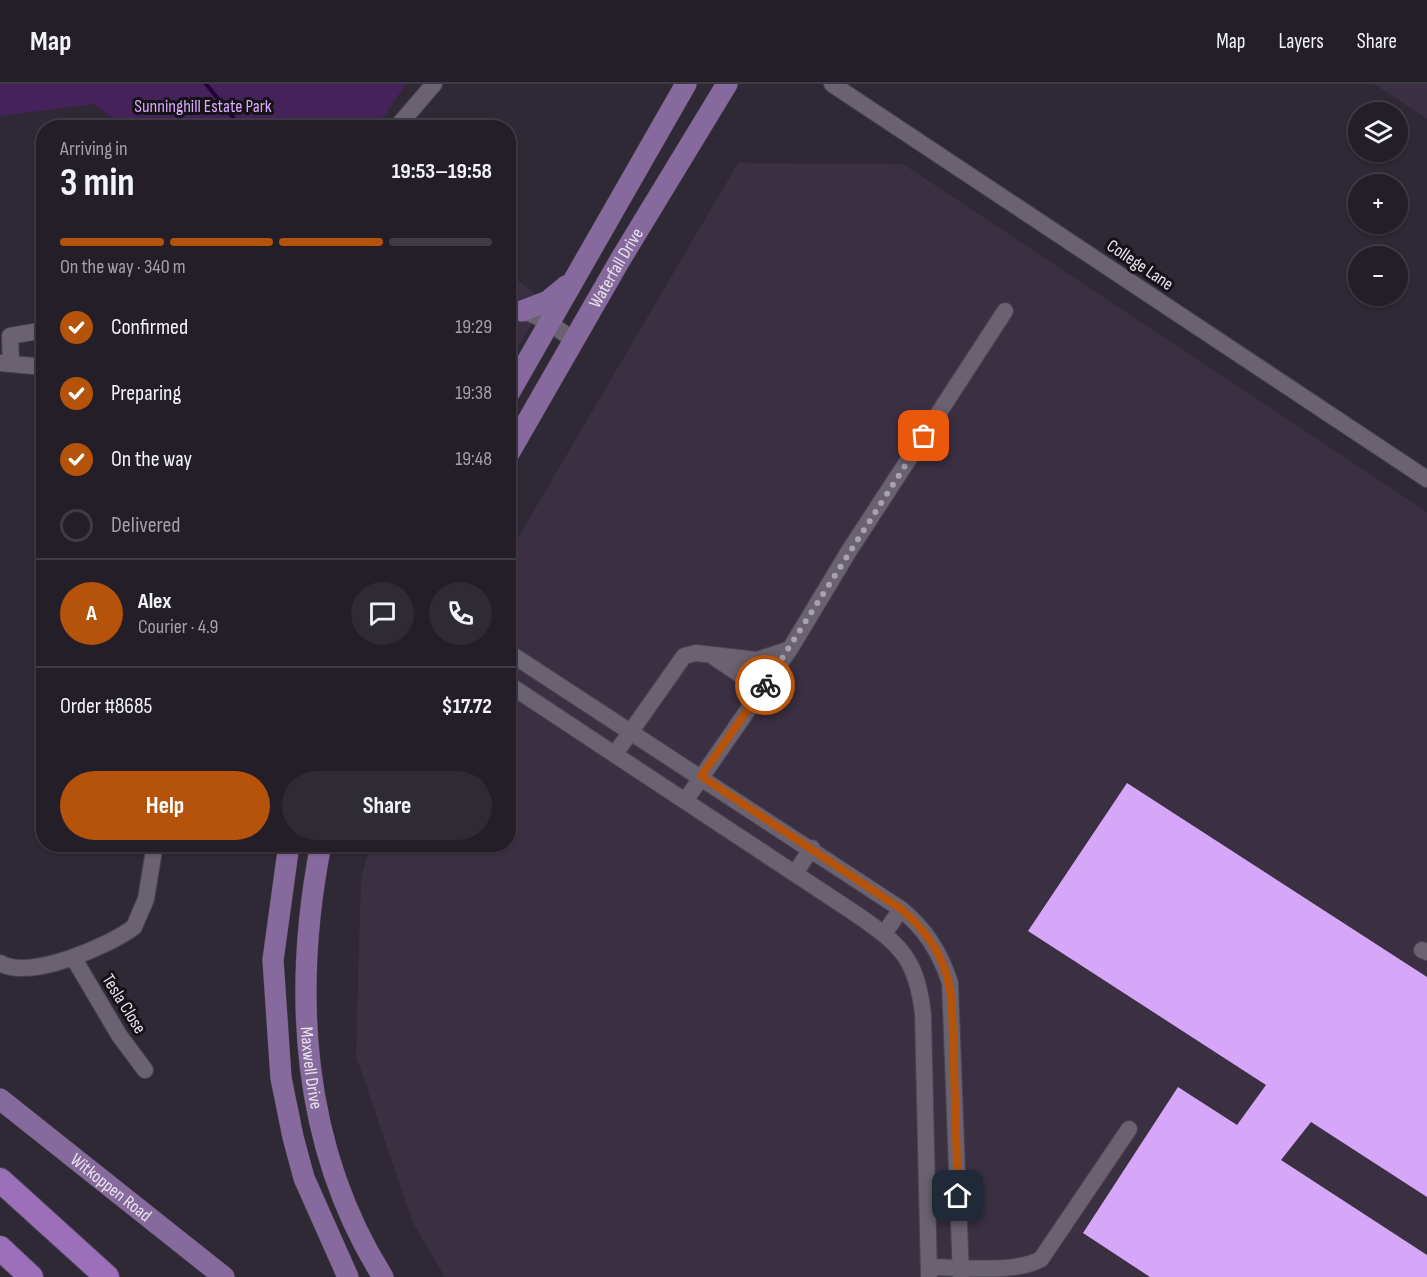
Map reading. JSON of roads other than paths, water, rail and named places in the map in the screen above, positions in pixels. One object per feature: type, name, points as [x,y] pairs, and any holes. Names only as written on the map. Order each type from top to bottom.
[{"type":"highway","points":[[0,1180],[107,1277]]},
{"type":"highway","points":[[0,1248],[31,1277]]},
{"type":"main road","name":"Waterfall Drive","points":[[516,380],[525,363],[527,315],[572,282],[686,84]]},
{"type":"main road","name":"Waterfall Drive","points":[[516,441],[574,339],[727,84]]},
{"type":"main road","points":[[527,315],[572,282]]},
{"type":"main road","name":"Maxwell Drive","points":[[288,852],[273,960],[281,1077],[292,1137],[304,1178],[348,1277]]},
{"type":"main road","name":"Maxwell Drive","points":[[320,852],[310,903],[304,987],[305,1032],[312,1085],[324,1147],[347,1211],[383,1277]]},
{"type":"main road","name":"Witkoppen Road","points":[[0,1100],[224,1277]]},
{"type":"street","points":[[403,120],[434,84]]},
{"type":"street","name":"College Lane","points":[[832,84],[1427,479]]},
{"type":"street","points":[[685,801],[790,649],[849,550],[1005,311]]},
{"type":"street","points":[[527,315],[574,339]]},
{"type":"street","points":[[36,331],[5,336],[6,363],[36,366]]},
{"type":"street","points":[[615,754],[684,656],[696,653],[757,660],[790,649]]},
{"type":"street","points":[[711,655],[748,680],[758,695]]},
{"type":"street","points":[[516,657],[812,848],[901,909],[917,922],[936,947],[950,983],[961,1272]]},
{"type":"street","points":[[516,689],[795,873],[884,934],[899,947],[911,966],[920,994],[929,1272],[961,1272],[1026,1265],[1041,1259],[1129,1129]]},
{"type":"street","points":[[568,722],[583,700]]},
{"type":"street","points":[[795,873],[812,848]]},
{"type":"street","points":[[0,963],[31,968],[73,957],[134,927],[146,899],[154,852]]},
{"type":"street","points":[[884,934],[901,909]]},
{"type":"street","name":"Tesla Close","points":[[73,957],[119,1035],[145,1070]]},
{"type":"waterway","points":[[206,84],[235,120]]},
{"type":"park label","name":"Sunninghill Estate Park","points":[[203,106]]}]
